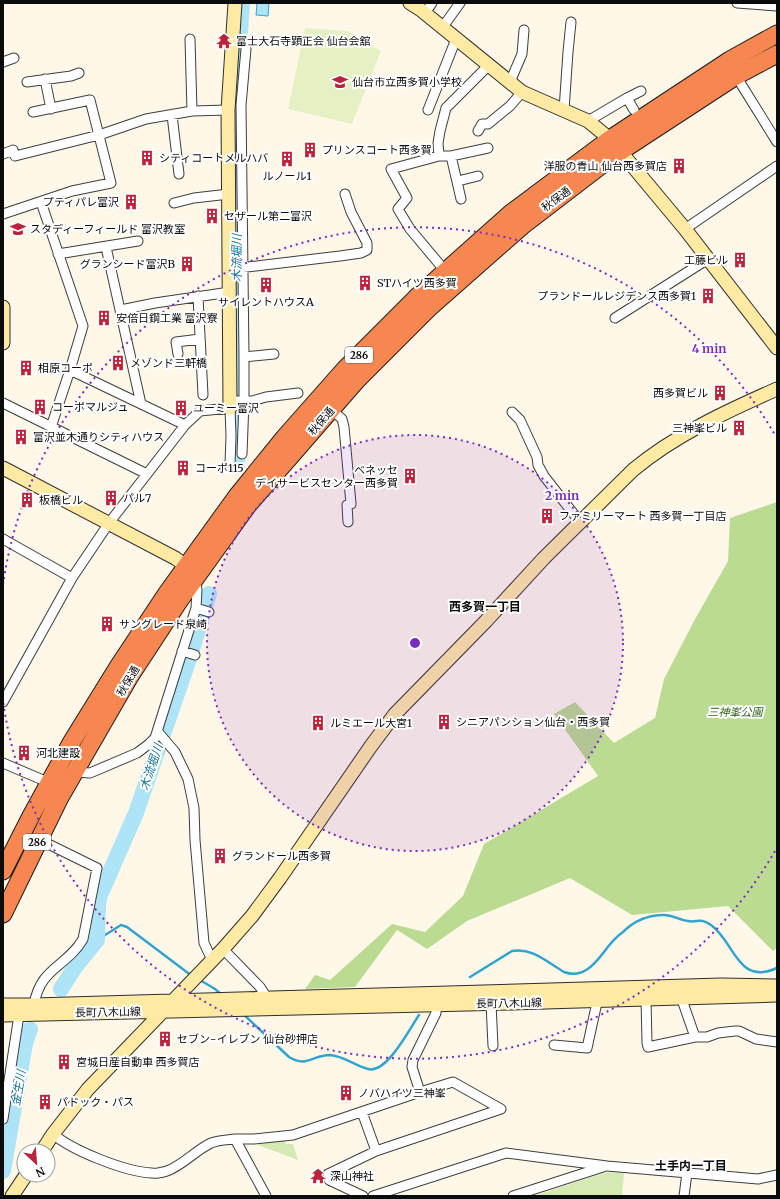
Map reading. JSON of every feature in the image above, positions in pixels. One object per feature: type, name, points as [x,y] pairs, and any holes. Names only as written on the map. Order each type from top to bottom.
[{"type":"highway","name":"秋保通","points":[[3,872],[10,856],[71,743],[118,667],[191,572],[356,380],[436,302],[615,145],[636,113],[777,34]]},
{"type":"highway","name":"秋保通","points":[[3,914],[38,839],[74,772],[237,496],[284,438],[335,380],[419,295],[511,213],[615,145],[777,54]]},
{"type":"street","points":[[235,3],[241,49],[241,105],[237,268],[230,292],[237,403],[242,454]]},
{"type":"street","points":[[410,3],[426,7],[442,28],[522,92],[588,121],[615,145],[685,229],[777,348]]},
{"type":"street","points":[[442,28],[460,3]]},
{"type":"street","points":[[737,3],[777,6]]},
{"type":"street","points":[[564,110],[571,22]]},
{"type":"street","points":[[510,82],[522,54],[524,30]]},
{"type":"street","points":[[190,39],[192,111]]},
{"type":"street","points":[[428,110],[456,40]]},
{"type":"street","points":[[230,464],[232,436],[244,357],[229,194],[233,156],[228,110],[241,49]]},
{"type":"street","points":[[3,62],[14,58]]},
{"type":"street","points":[[439,156],[438,143],[446,108],[489,65]]},
{"type":"street","points":[[27,82],[71,76],[79,73]]},
{"type":"street","points":[[736,76],[777,142]]},
{"type":"street","points":[[45,79],[51,109]]},
{"type":"street","points":[[588,121],[641,91]]},
{"type":"street","points":[[478,131],[482,124],[488,124],[510,106],[522,92]]},
{"type":"street","points":[[627,98],[636,113]]},
{"type":"street","points":[[3,214],[72,191],[111,183],[90,100],[33,112]]},
{"type":"street","points":[[3,154],[13,150],[15,156],[99,135],[146,119],[192,111],[228,110]]},
{"type":"street","points":[[172,115],[179,174]]},
{"type":"street","points":[[446,272],[410,229],[398,208],[407,198],[391,169],[439,156],[451,156],[488,148]]},
{"type":"street","points":[[451,156],[461,198]]},
{"type":"street","points":[[685,229],[777,166]]},
{"type":"street","points":[[458,181],[478,176]]},
{"type":"street","points":[[174,202],[229,194]]},
{"type":"street","points":[[237,268],[340,256],[361,253],[368,250],[367,243],[351,212],[345,194]]},
{"type":"street","points":[[41,202],[83,326],[51,427]]},
{"type":"street","points":[[58,254],[138,241]]},
{"type":"street","points":[[106,247],[141,404]]},
{"type":"street","points":[[614,318],[708,259]]},
{"type":"street","points":[[121,310],[198,296],[230,292]]},
{"type":"street","points":[[198,296],[203,394]]},
{"type":"street","points":[[3,307],[3,343]]},
{"type":"street","points":[[178,354],[176,342],[200,339]]},
{"type":"street","points":[[244,357],[274,354]]},
{"type":"street","points":[[70,370],[185,425]]},
{"type":"street","points":[[47,1143],[88,1089],[223,949],[252,916],[395,714],[580,522],[633,470],[654,453],[750,400],[777,389]]},
{"type":"street","points":[[3,702],[72,578],[109,523],[185,425],[200,411],[298,393]]},
{"type":"street","points":[[3,403],[147,474]]},
{"type":"street","points":[[332,409],[342,419],[344,426],[351,504],[347,505],[348,522]]},
{"type":"street","points":[[512,412],[520,420],[544,476],[580,522]]},
{"type":"street","points":[[3,468],[176,558],[191,572],[202,610],[159,733],[149,744],[137,753],[90,773],[74,772]]},
{"type":"street","points":[[4,543],[72,578]]},
{"type":"street","points":[[159,733],[175,752],[188,779],[194,808],[195,840],[204,943],[212,960]]},
{"type":"street","points":[[3,763],[50,783]]},
{"type":"street","points":[[34,1005],[37,990],[46,976],[78,947],[83,939],[97,868],[38,839]]},
{"type":"street","points":[[223,949],[260,987],[267,998]]},
{"type":"street","points":[[3,1005],[173,1000],[210,1004],[237,1004],[267,998],[437,999],[721,985],[777,986]]},
{"type":"street","name":"長町八木山線","points":[[237,1004],[437,999],[491,1003],[777,995]]},
{"type":"street","points":[[681,997],[695,1037]]},
{"type":"street","points":[[420,1092],[412,1067],[412,1060],[436,1013],[437,999]]},
{"type":"street","points":[[646,999],[648,1047],[695,1037],[707,1037],[718,1033],[735,1031],[739,1031],[756,1039],[777,1042]]},
{"type":"street","points":[[554,1045],[587,1048],[598,1000]]},
{"type":"street","points":[[491,1003],[493,1046]]},
{"type":"street","name":"長町八木山線","points":[[3,1015],[162,1011],[210,1004]]},
{"type":"street","points":[[3,1119],[5,1090],[19,1015]]},
{"type":"street","points":[[53,1134],[78,1150],[92,1156],[152,1174],[167,1171],[211,1143],[222,1140],[254,1139],[292,1135],[453,1082],[502,1109],[376,1151],[328,1174],[329,1180],[363,1196]]},
{"type":"street","points":[[362,1112],[376,1151]]},
{"type":"street","points":[[235,1139],[266,1196]]},
{"type":"street","points":[[372,1196],[506,1153],[607,1166],[758,1179],[777,1175]]},
{"type":"street","points":[[571,1161],[574,1176]]},
{"type":"street","points":[[513,1196],[607,1166]]},
{"type":"street","points":[[684,1196],[687,1173]]},
{"type":"street","points":[[12,1196],[21,1183]]},
{"type":"green space","points":[[305,28],[347,31],[381,51],[352,124],[288,109]]},
{"type":"green space","name":"三神峯公園","points":[[777,502],[777,948],[773,951],[728,906],[632,915],[570,878],[467,921],[427,949],[397,930],[355,987],[305,989],[315,975],[330,980],[392,924],[425,932],[463,896],[484,844],[598,776],[554,714],[575,702],[614,743],[655,718],[664,679],[694,621],[728,561],[730,518]]},
{"type":"green space","points":[[285,1141],[286,1144],[293,1144],[298,1160],[258,1145],[258,1144]]},
{"type":"green space","points":[[607,1172],[624,1173],[622,1196],[534,1196]]},
{"type":"water","points":[[257,3],[269,3],[268,16],[256,15]]},
{"type":"waterway","name":"木流堀川","points":[[237,466],[239,405],[235,120],[242,3]]},
{"type":"waterway","name":"木流堀川","points":[[61,989],[75,967],[97,940],[98,904],[100,895],[136,813],[189,659],[209,594]]},
{"type":"waterway","points":[[470,977],[512,951],[519,950],[526,951],[540,957],[564,972],[576,974],[587,970],[592,966],[615,939],[627,928],[642,919],[658,915],[670,916],[688,921],[704,921],[719,932],[738,960],[745,967],[753,971],[764,972],[777,968]]},
{"type":"waterway","points":[[97,940],[121,925],[127,927],[192,976]]},
{"type":"waterway","points":[[200,980],[222,995]]},
{"type":"waterway","points":[[242,1013],[289,1057],[295,1060],[305,1061],[330,1055],[340,1057],[368,1069],[375,1069],[390,1058],[419,1015]]},
{"type":"waterway","name":"金生川","points":[[3,1171],[25,1044],[30,1029]]},
{"type":"place","name":"富士大石寺顕正会 仙台会舘","points":[[224,41]]},
{"type":"place","name":"仙台市立西多賀小学校","points":[[340,82]]},
{"type":"place","name":"プリンスコート西多賀","points":[[310,150]]},
{"type":"place","name":"シティコートメルハバ","points":[[147,158]]},
{"type":"place","name":"ルノール1","points":[[287,159]]},
{"type":"place","name":"洋服の青山 仙台西多賀店","points":[[679,166]]},
{"type":"place","name":"プティパレ富沢","points":[[131,202]]},
{"type":"place","name":"セザール第二富沢","points":[[212,216]]},
{"type":"place","name":"スタディーフィールド 富沢教室","points":[[18,229]]},
{"type":"place","name":"工藤ビル","points":[[740,260]]},
{"type":"place","name":"グランシード富沢B","points":[[187,264]]},
{"type":"place","name":"STハイツ西多賀","points":[[365,283]]},
{"type":"place","name":"サイレントハウスA","points":[[266,285]]},
{"type":"place","name":"プランドールレジデンス西多賀1","points":[[708,296]]},
{"type":"place","name":"安倍日鋼工業 富沢寮","points":[[104,318]]},
{"type":"place","name":"メゾンド三軒橋","points":[[118,363]]},
{"type":"place","name":"相原コーポ","points":[[26,368]]},
{"type":"place","name":"西多賀ビル","points":[[720,393]]},
{"type":"place","name":"コーポマルジュ","points":[[40,407]]},
{"type":"place","name":"ユーミー富沢","points":[[181,408]]},
{"type":"place","name":"三神峯ビル","points":[[739,428]]},
{"type":"place","name":"富沢並木通りシティハウス","points":[[21,437]]},
{"type":"place","name":"コーポ115","points":[[183,468]]},
{"type":"place","name":"ベネッセ デイサービスセンター西多賀","points":[[410,476]]},
{"type":"place","name":"パル7","points":[[111,498]]},
{"type":"place","name":"板橋ビル","points":[[27,500]]},
{"type":"place","name":"ファミリーマート 西多賀一丁目店","points":[[547,516]]},
{"type":"place","name":"サングレード泉崎","points":[[107,624]]},
{"type":"place","name":"シニアパンション仙台・西多賀","points":[[444,722]]},
{"type":"place","name":"ルミエール大宮1","points":[[318,723]]},
{"type":"place","name":"河北建設","points":[[24,753]]},
{"type":"place","name":"グランドール西多賀","points":[[220,856]]},
{"type":"place","name":"セブン-イレブン 仙台砂押店","points":[[165,1039]]},
{"type":"place","name":"宮城日産自動車 西多賀店","points":[[64,1062]]},
{"type":"place","name":"ノバハイツ三神峯","points":[[346,1093]]},
{"type":"place","name":"パドック・パス","points":[[45,1102]]},
{"type":"place","name":"深山神社","points":[[318,1176]]},
{"type":"district","name":"西多賀一丁目","points":[[485,606]]},
{"type":"district","name":"土手内一丁目","points":[[691,1165]]}]
